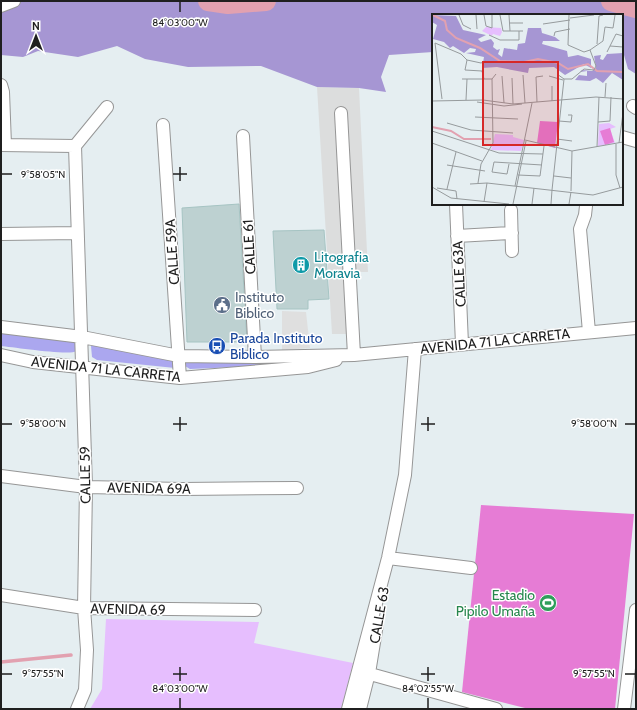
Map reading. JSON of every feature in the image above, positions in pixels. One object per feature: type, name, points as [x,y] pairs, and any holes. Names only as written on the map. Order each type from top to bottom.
[{"type":"street","points":[[1,6],[14,1]]},
{"type":"street","points":[[1,85],[3,92],[3,145],[75,146],[107,107]]},
{"type":"street","points":[[341,113],[354,355]]},
{"type":"street","name":"CALLE 59A","points":[[164,125],[180,378]]},
{"type":"street","name":"CALLE 61","points":[[243,136],[255,357]]},
{"type":"street","points":[[623,137],[636,141]]},
{"type":"street","name":"CALLE 59","points":[[75,146],[86,487],[84,608],[87,650],[85,690],[78,709]]},
{"type":"street","name":"CALLE 63A","points":[[456,205],[462,344]]},
{"type":"street","points":[[586,206],[585,215],[580,229],[589,332]]},
{"type":"street","points":[[511,210],[512,251]]},
{"type":"street","points":[[1,234],[77,233]]},
{"type":"street","points":[[457,236],[512,233]]},
{"type":"street","name":"AVENIDA 71 LA CARRETA","points":[[1,326],[82,337],[179,356],[255,357],[354,355],[636,328]]},
{"type":"street","name":"CALLE 63","points":[[363,672],[405,475],[415,349]]},
{"type":"street","name":"AVENIDA 71 LA CARRETA","points":[[1,355],[33,362],[180,378],[308,368],[354,355]]},
{"type":"street","name":"AVENIDA 69A","points":[[1,476],[86,487],[182,489],[297,488]]},
{"type":"street","points":[[388,558],[471,568]]},
{"type":"street","name":"AVENIDA 69","points":[[1,595],[84,608],[255,610]]},
{"type":"street","points":[[624,709],[633,662],[636,610]]},
{"type":"street","points":[[348,709],[363,672]]},
{"type":"street","points":[[360,709],[363,672]]},
{"type":"street","points":[[363,672],[496,709]]},
{"type":"shaded area","points":[[1,1],[636,1],[636,74],[628,69],[623,54],[623,14],[432,14],[432,52],[389,55],[381,77],[386,92],[359,88],[317,87],[261,66],[188,67],[145,59],[117,46],[78,57],[38,51],[23,57],[1,55]]},
{"type":"shaded area","points":[[317,87],[359,88],[368,272],[356,272],[357,334],[332,334]]},
{"type":"shaded area","points":[[282,311],[306,312],[310,348],[282,350]]},
{"type":"shaded area","points":[[1,332],[76,342],[76,351],[53,352],[1,346]]},
{"type":"shaded area","points":[[94,344],[177,358],[175,368],[97,360],[92,357],[91,346]]},
{"type":"shaded area","points":[[186,359],[290,362],[288,365],[190,369],[185,366]]},
{"type":"shaded area","name":"Estadio Pipilo Umaña","points":[[481,505],[634,514],[615,709],[529,709],[462,692]]},
{"type":"shaded area","points":[[106,619],[259,622],[254,643],[353,663],[341,709],[90,709],[102,689]]},
{"type":"building","name":"Instituto Biblico","points":[[239,204],[247,342],[187,342],[182,208]]},
{"type":"building","name":"Litografia Moravia","points":[[324,230],[329,299],[308,300],[308,309],[277,309],[273,231]]},
{"type":"waterway","points":[[208,1],[228,4],[266,1]]},
{"type":"waterway","points":[[611,1],[636,8]]},
{"type":"waterway","points":[[1,662],[71,655]]},
{"type":"place","name":"Litografia Moravia","points":[[301,265]]},
{"type":"place","name":"Instituto Biblico","points":[[222,305]]},
{"type":"place","name":"Parada Instituto Biblico","points":[[217,346]]},
{"type":"place","name":"Estadio Pipilo Umaña","points":[[548,603]]}]
